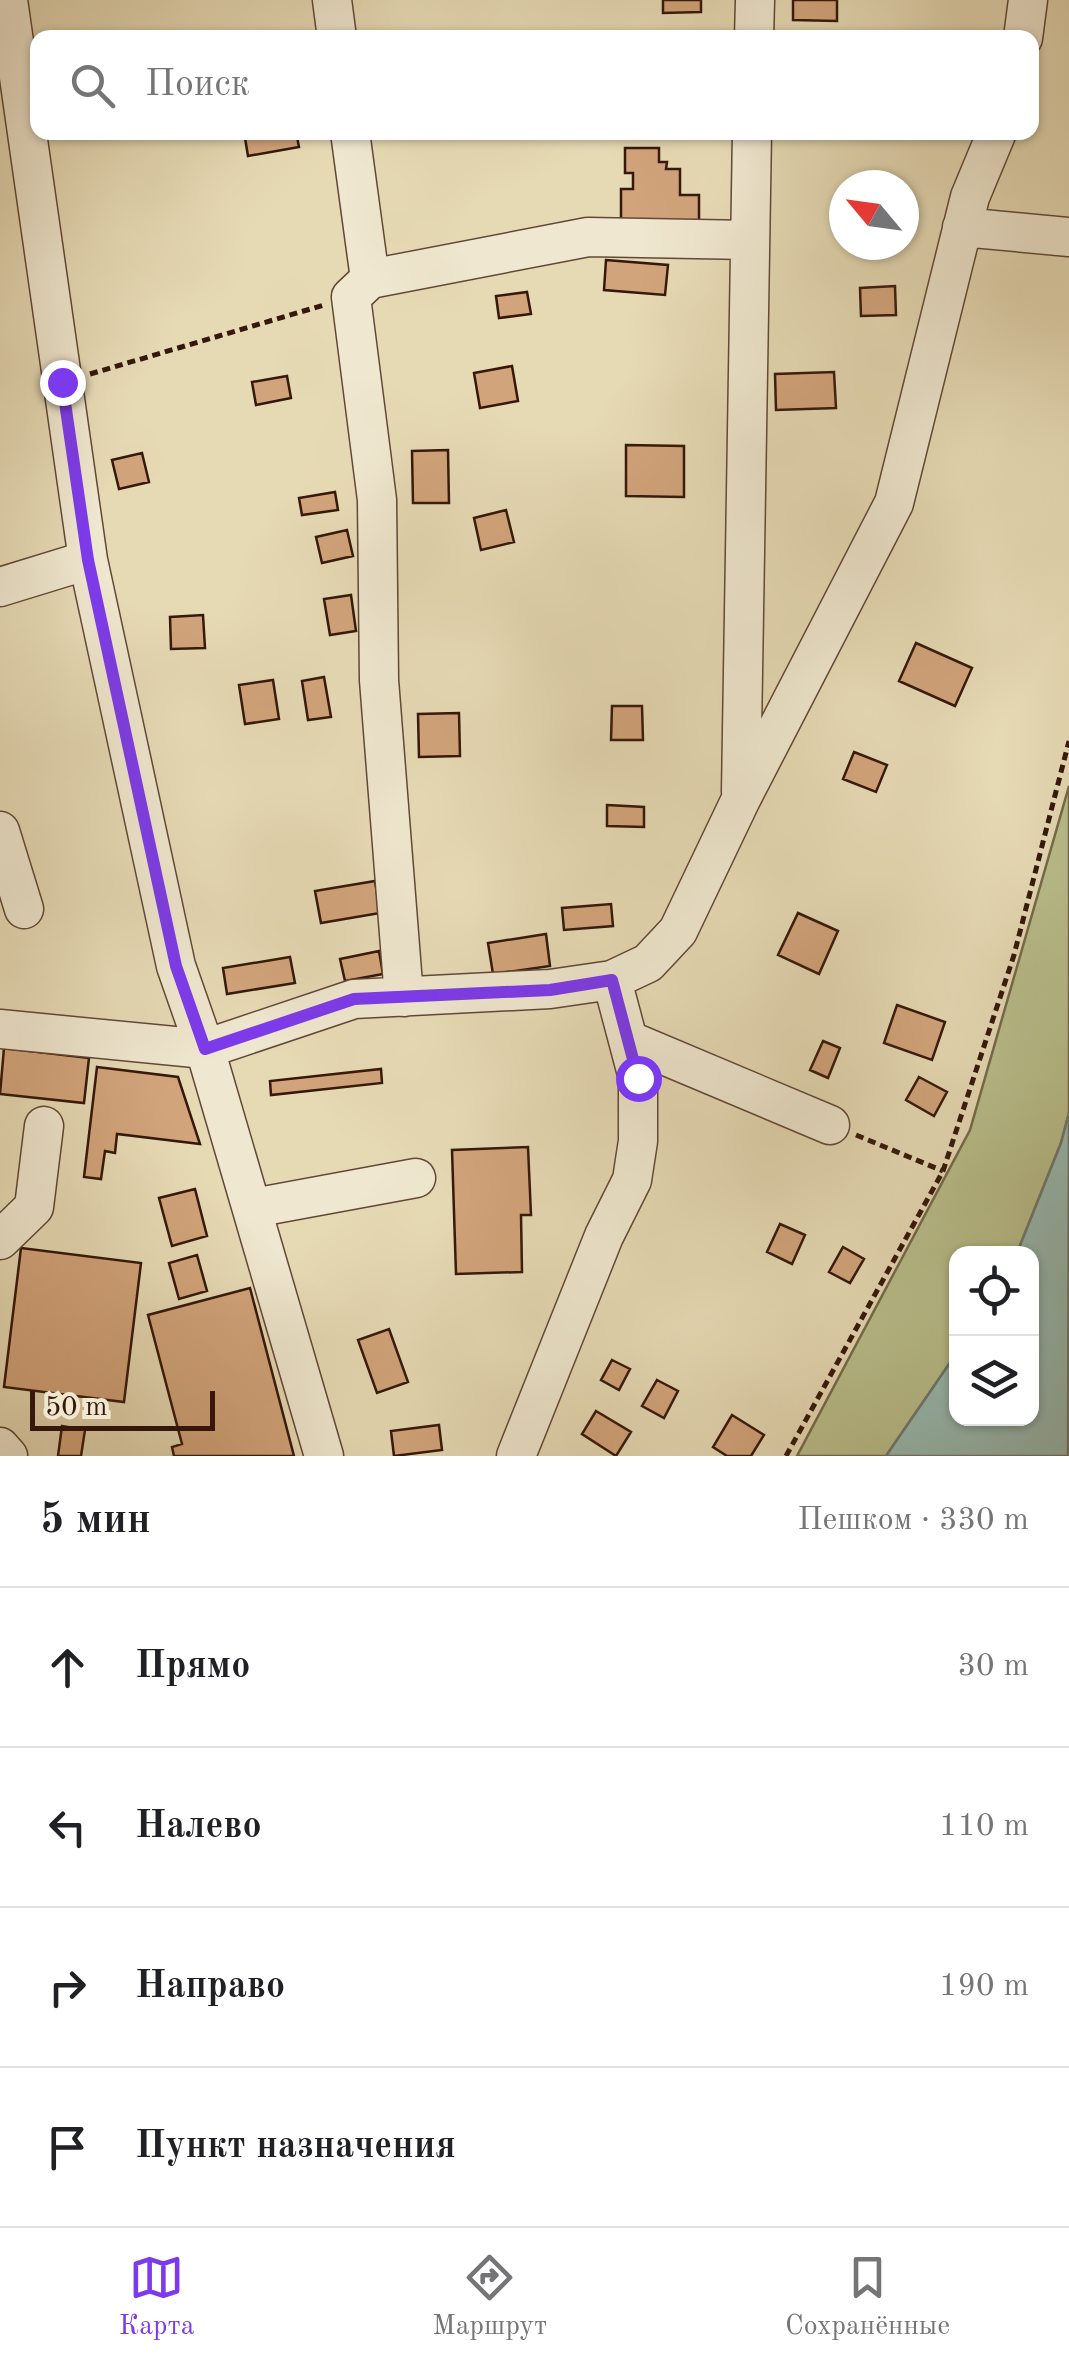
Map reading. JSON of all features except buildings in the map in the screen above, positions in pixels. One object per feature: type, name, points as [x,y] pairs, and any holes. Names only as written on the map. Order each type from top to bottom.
[{"type":"street","points":[[8,0],[88,560],[176,966],[205,1049],[324,1456]]},
{"type":"street","points":[[332,0],[336,30]]},
{"type":"street","points":[[754,30],[755,0]]},
{"type":"street","points":[[1024,30],[1028,0]]},
{"type":"street","points":[[351,140],[377,500],[378,680],[404,997]]},
{"type":"street","points":[[741,799],[752,140]]},
{"type":"street","points":[[0,1028],[205,1049],[354,999],[550,990],[612,980],[648,963],[678,931],[741,799],[894,503],[962,226],[993,140]]},
{"type":"street","points":[[962,226],[1069,237]]},
{"type":"street","points":[[361,288],[588,236],[750,240]]},
{"type":"street","points":[[0,587],[88,560]]},
{"type":"street","points":[[0,831],[24,909]]},
{"type":"street","points":[[516,1456],[604,1236],[632,1180],[638,1141],[638,1078],[612,980]]},
{"type":"street","points":[[628,1040],[830,1124]]},
{"type":"street","points":[[0,1240],[34,1208],[44,1126]]},
{"type":"street","points":[[253,1208],[416,1178]]},
{"type":"street","points":[[0,1447],[8,1456]]},
{"type":"path","points":[[62,382],[361,288]]},
{"type":"path","points":[[786,1456],[944,1171],[1014,955],[1069,741]]},
{"type":"path","points":[[830,1124],[944,1171]]},
{"type":"green space","points":[[1069,786],[1069,1113],[1020,1246],[949,1246],[949,1364],[886,1456],[797,1456],[970,1130]]},
{"type":"water","points":[[1069,1113],[1068,1456],[886,1456],[949,1364],[949,1426],[1039,1426],[1039,1246],[1020,1246]]},
{"type":"route","points":[[62,382],[88,560],[176,966],[205,1049],[354,999],[550,990],[612,980],[638,1078]]}]
